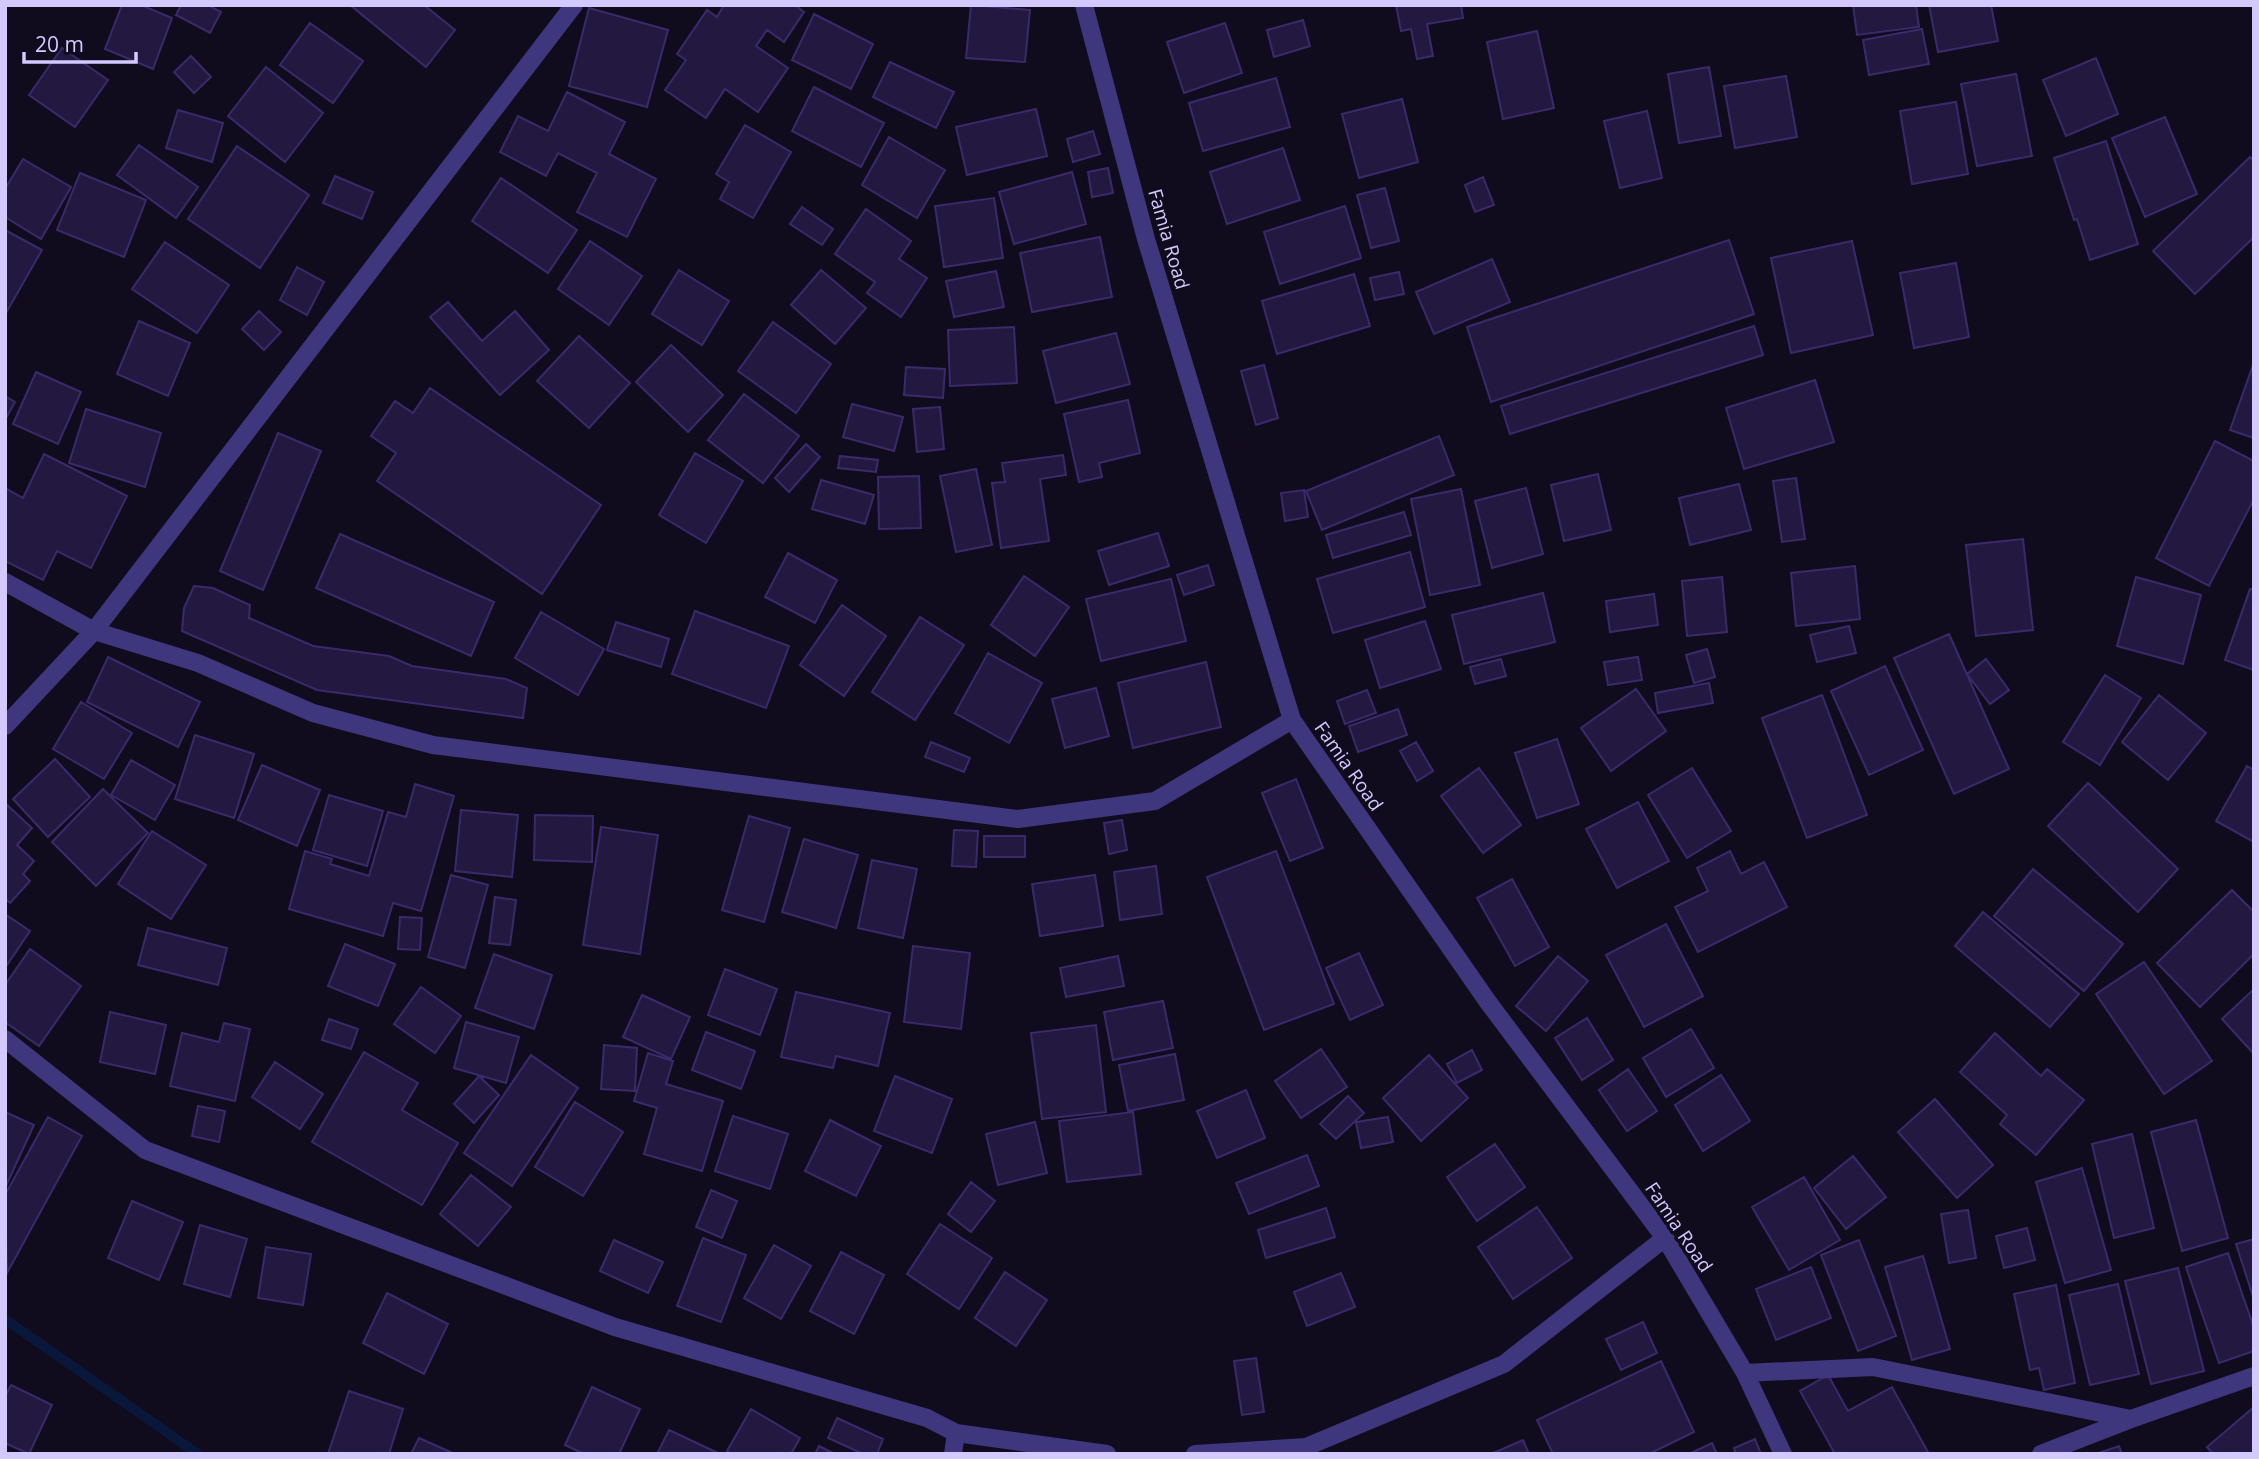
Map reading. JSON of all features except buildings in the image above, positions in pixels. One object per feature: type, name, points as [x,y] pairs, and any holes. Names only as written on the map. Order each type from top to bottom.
[{"type":"street","points":[[5,726],[94,631],[574,5]]},
{"type":"street","name":"Famia Road","points":[[1084,5],[1146,239],[1292,720],[1488,1002],[1665,1238],[1745,1373],[1783,1454]]},
{"type":"street","points":[[5,582],[94,631],[198,663],[313,713],[433,745],[1018,819],[1154,801],[1292,720]]},
{"type":"street","points":[[5,1040],[145,1150],[615,1327],[927,1418],[956,1433],[1107,1454]]},
{"type":"street","points":[[1195,1454],[1306,1447],[1504,1364],[1665,1238]]},
{"type":"street","points":[[1745,1373],[1873,1367],[2131,1419]]},
{"type":"street","points":[[2041,1454],[2254,1376]]},
{"type":"street","points":[[953,1454],[956,1433]]},
{"type":"waterway","points":[[5,1319],[198,1454]]}]
